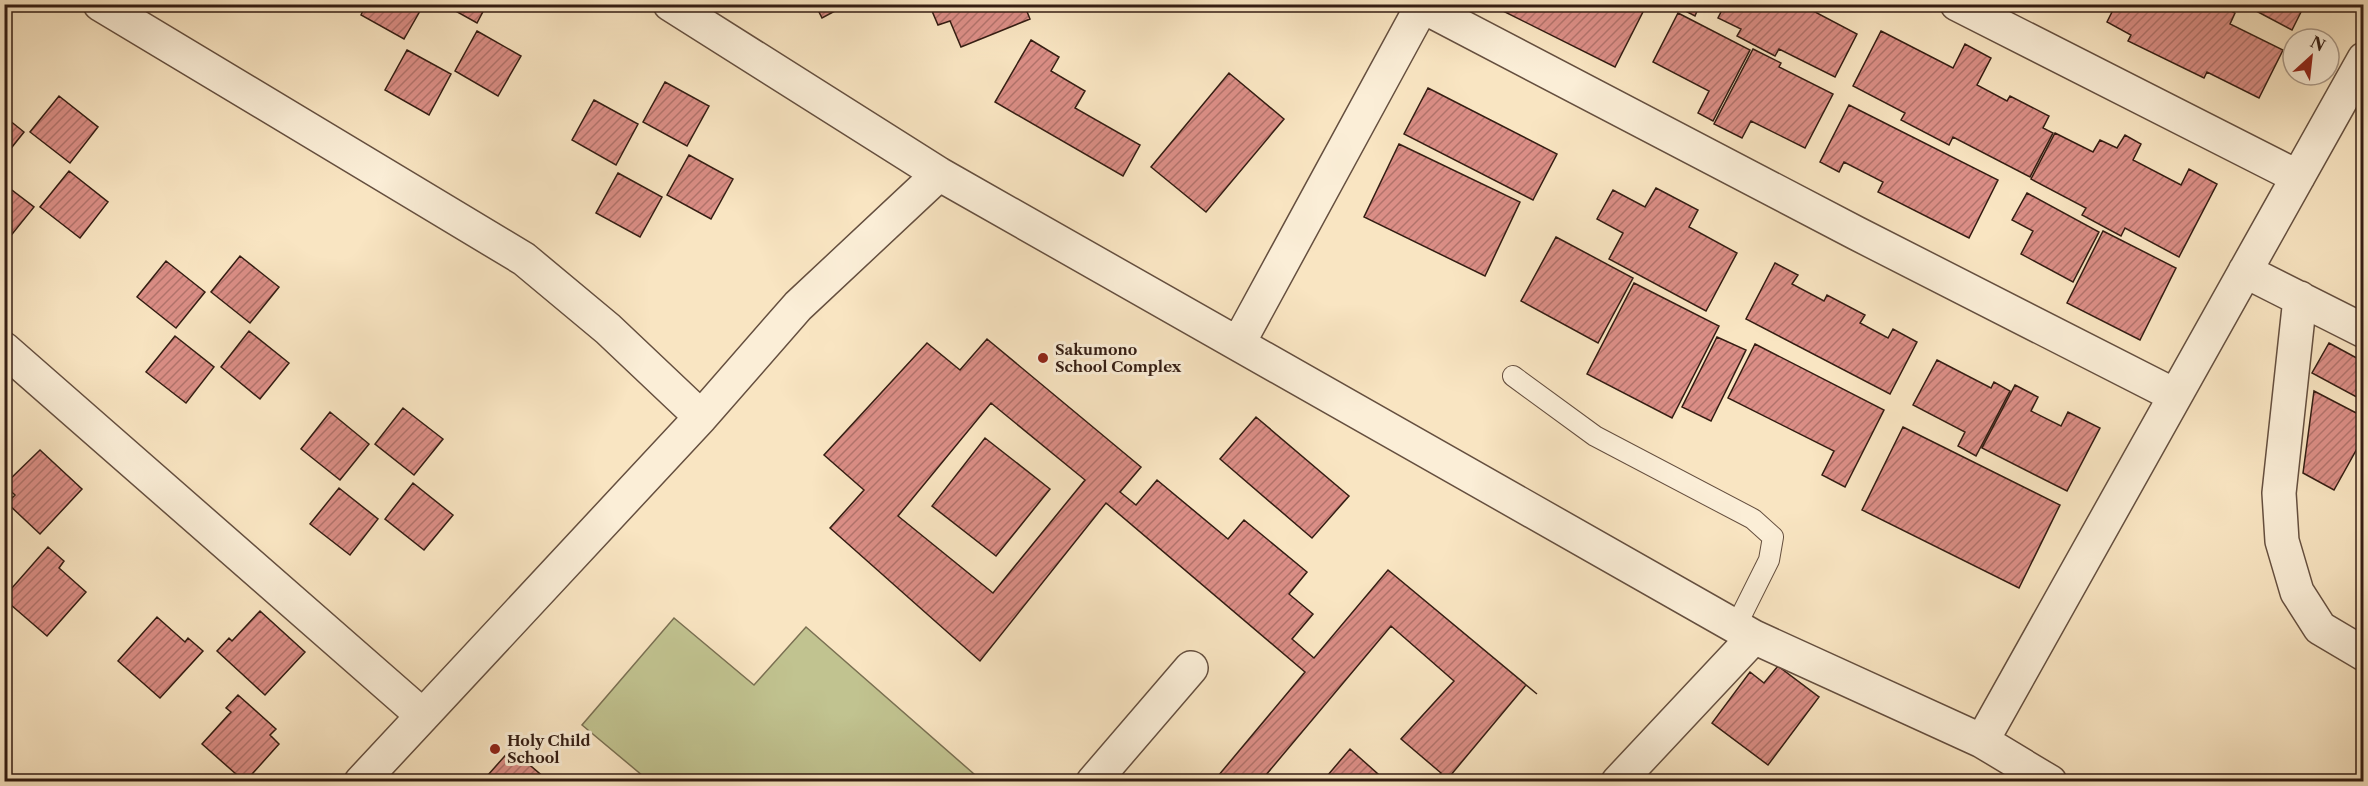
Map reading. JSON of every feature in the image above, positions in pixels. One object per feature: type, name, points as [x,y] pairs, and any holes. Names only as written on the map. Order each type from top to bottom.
[{"type":"street","points":[[100,4],[524,259],[608,329],[701,417]]},
{"type":"street","points":[[1957,4],[2298,177]]},
{"type":"street","points":[[674,5],[939,174],[1745,632],[1982,741],[2050,782]]},
{"type":"street","points":[[1238,344],[1422,5],[1856,233],[2174,395]]},
{"type":"street","points":[[1982,741],[2363,60]]},
{"type":"street","points":[[361,782],[701,417],[798,306],[939,174]]},
{"type":"street","points":[[2245,271],[2364,331]]},
{"type":"street","points":[[2300,298],[2279,493],[2282,541],[2297,592],[2320,628],[2364,654]]},
{"type":"street","points":[[4,349],[422,715]]},
{"type":"street","points":[[1618,782],[1745,632]]},
{"type":"street","points":[[1094,782],[1191,668]]},
{"type":"lane","points":[[1513,376],[1595,436],[1753,519],[1773,537],[1769,560],[1745,632]]},
{"type":"green space","points":[[674,618],[754,685],[806,627],[982,781],[649,781],[582,725]]},
{"type":"building","points":[[366,4],[424,4],[404,39],[361,15]]},
{"type":"building","points":[[443,4],[487,4],[477,23]]},
{"type":"building","points":[[815,4],[848,4],[822,18]]},
{"type":"building","points":[[929,4],[1024,4],[1030,19],[961,47],[950,21],[938,25]]},
{"type":"building","points":[[1489,4],[1647,4],[1615,67]]},
{"type":"building","points":[[1672,4],[1700,4],[1695,16]]},
{"type":"building","points":[[1716,4],[1800,4],[1857,34],[1835,77],[1779,49],[1775,56],[1737,36],[1741,29],[1718,18],[1723,8]]},
{"type":"building","points":[[2116,4],[2218,4],[2235,13],[2230,24],[2281,49],[2281,54],[2259,98],[2207,72],[2204,78],[2128,41],[2131,35],[2107,22]]},
{"type":"building","points":[[2243,4],[2305,4],[2294,27],[2286,27]]},
{"type":"building","points":[[1678,13],[1750,50],[1713,121],[1698,113],[1709,91],[1653,62]]},
{"type":"building","points":[[477,31],[521,56],[498,96],[455,71]]},
{"type":"building","points":[[1881,31],[1953,68],[1965,44],[1991,58],[1977,85],[2007,101],[2010,96],[2049,116],[2043,128],[2053,133],[2030,177],[1953,137],[1949,145],[1901,120],[1905,113],[1853,86]]},
{"type":"building","points":[[1031,40],[1059,57],[1051,71],[1085,91],[1075,108],[1140,145],[1123,176],[995,102]]},
{"type":"building","points":[[1753,49],[1781,63],[1779,67],[1833,94],[1805,148],[1751,121],[1742,138],[1714,124]]},
{"type":"building","points":[[407,50],[451,74],[429,115],[385,90]]},
{"type":"building","points":[[1229,73],[1284,119],[1206,212],[1151,167]]},
{"type":"building","points":[[665,82],[709,106],[687,146],[643,122]]},
{"type":"building","points":[[1428,88],[1557,154],[1533,200],[1404,134]]},
{"type":"building","points":[[59,96],[98,127],[70,163],[30,132]]},
{"type":"building","points":[[594,100],[638,124],[616,165],[572,140]]},
{"type":"building","points":[[1849,105],[1998,180],[1969,238],[1878,192],[1883,182],[1844,162],[1839,172],[1820,162]]},
{"type":"building","points":[[4,116],[24,132],[4,157]]},
{"type":"building","points":[[2055,133],[2093,152],[2100,140],[2117,148],[2125,135],[2141,144],[2133,160],[2181,185],[2189,169],[2217,184],[2179,257],[2125,228],[2121,236],[2082,215],[2086,208],[2031,179]]},
{"type":"building","points":[[1399,144],[1520,202],[1485,276],[1364,217]]},
{"type":"building","points":[[689,155],[733,179],[711,219],[667,195]]},
{"type":"building","points":[[69,171],[108,202],[80,238],[40,207]]},
{"type":"building","points":[[618,173],[662,197],[640,237],[596,213]]},
{"type":"building","points":[[4,184],[34,207],[5,243],[4,242]]},
{"type":"building","points":[[1656,188],[1698,210],[1689,227],[1737,253],[1706,311],[1609,259],[1623,233],[1597,219],[1613,190],[1645,207]]},
{"type":"building","points":[[2027,193],[2099,232],[2073,282],[2021,254],[2033,231],[2012,220]]},
{"type":"building","points":[[2103,231],[2176,268],[2140,340],[2067,303]]},
{"type":"building","points":[[1556,237],[1633,278],[1598,343],[1521,301]]},
{"type":"building","points":[[240,256],[279,287],[250,323],[211,292]]},
{"type":"building","points":[[166,261],[205,292],[176,328],[137,297]]},
{"type":"building","points":[[1775,263],[1798,275],[1792,284],[1824,301],[1827,295],[1865,315],[1860,323],[1888,338],[1893,329],[1917,342],[1890,394],[1746,319]]},
{"type":"building","points":[[1634,283],[1719,326],[1672,418],[1587,374]]},
{"type":"building","points":[[249,331],[289,363],[260,399],[221,367]]},
{"type":"building","points":[[175,336],[214,367],[186,403],[146,372]]},
{"type":"building","points":[[1717,337],[1746,350],[1711,421],[1682,407]]},
{"type":"building","points":[[987,339],[1141,467],[1120,492],[1136,505],[1157,480],[1228,539],[1244,520],[1307,572],[1289,594],[1313,614],[1292,639],[1314,658],[1388,570],[1537,694],[1526,685],[1445,782],[1433,782],[1441,773],[1401,739],[1454,681],[1391,626],[1260,782],[1213,782],[1305,672],[1106,503],[980,661],[830,528],[864,490],[824,455],[927,343],[960,370]],"holes":[[[991,403],[1085,480],[993,593],[898,516]]]},
{"type":"building","points":[[2329,343],[2364,362],[2364,401],[2312,373]]},
{"type":"building","points":[[1755,344],[1884,410],[1845,487],[1822,475],[1834,451],[1728,398]]},
{"type":"building","points":[[1937,360],[1991,388],[1994,382],[2010,391],[1976,456],[1958,446],[1965,432],[1913,405]]},
{"type":"building","points":[[2015,385],[2038,397],[2031,411],[2061,426],[2068,412],[2100,428],[2067,491],[1982,448]]},
{"type":"building","points":[[2314,391],[2364,417],[2364,436],[2334,490],[2303,473]]},
{"type":"building","points":[[403,408],[443,439],[414,475],[375,444]]},
{"type":"building","points":[[330,412],[369,444],[340,480],[301,449]]},
{"type":"building","points":[[1256,417],[1349,496],[1312,538],[1220,459]]},
{"type":"building","points":[[1903,427],[2060,505],[2019,588],[1862,510]]},
{"type":"building","points":[[985,438],[1050,489],[996,556],[932,506]]},
{"type":"building","points":[[40,450],[82,489],[40,534],[7,503],[15,495],[4,485]]},
{"type":"building","points":[[413,483],[453,515],[424,550],[385,519]]},
{"type":"building","points":[[339,488],[378,519],[350,555],[310,524]]},
{"type":"building","points":[[48,547],[64,561],[59,568],[86,592],[47,636],[4,597]]},
{"type":"building","points":[[260,611],[305,652],[265,695],[217,651],[229,638],[232,641]]},
{"type":"building","points":[[157,617],[185,642],[188,638],[203,651],[160,698],[118,661]]},
{"type":"building","points":[[1778,666],[1819,697],[1768,765],[1712,723],[1750,672],[1764,683]]},
{"type":"building","points":[[238,695],[276,729],[270,735],[279,744],[245,782],[202,744],[231,712],[226,708]]},
{"type":"building","points":[[511,749],[546,779],[544,782],[496,782],[488,775]]},
{"type":"building","points":[[1350,749],[1387,782],[1322,782]]},
{"type":"place","name":"Sakumono School Complex","points":[[1043,358]]},
{"type":"place","name":"Holy Child School","points":[[495,749]]}]
